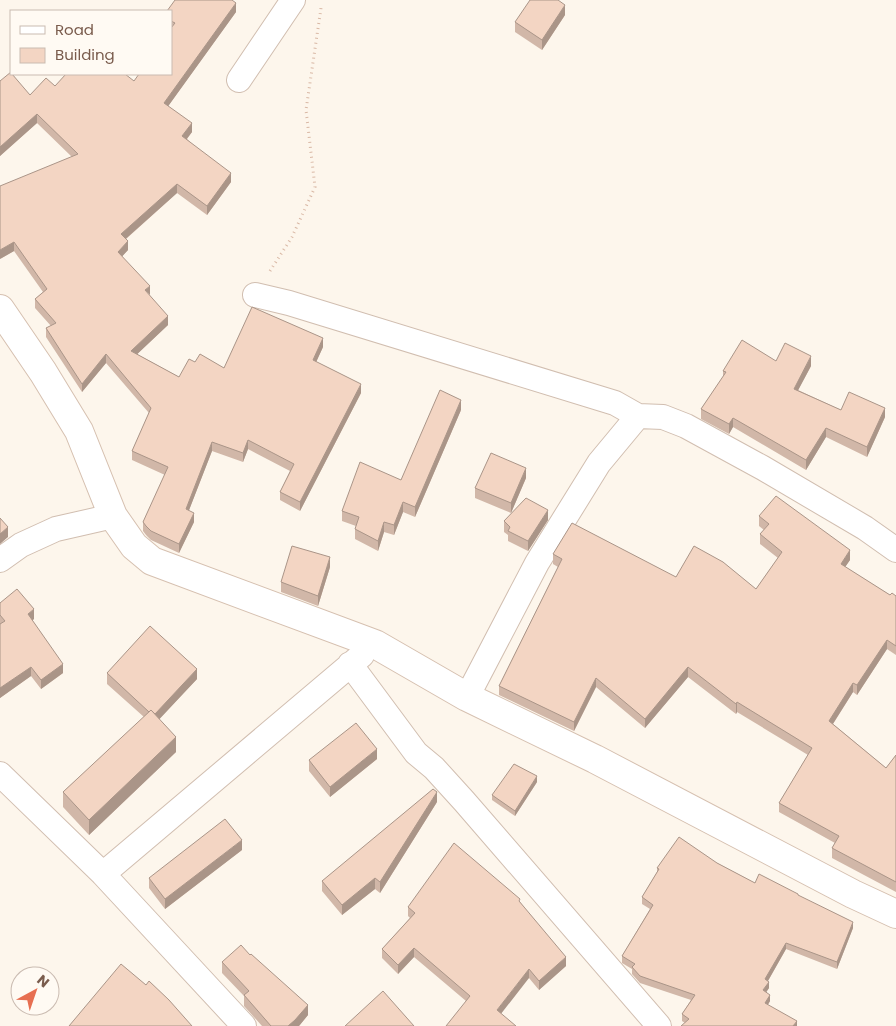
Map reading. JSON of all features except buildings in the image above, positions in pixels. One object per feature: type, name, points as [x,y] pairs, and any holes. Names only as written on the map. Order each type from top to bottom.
[{"type":"main road","points":[[0,309],[79,431],[113,516],[134,546],[152,561],[374,644],[467,697],[595,759],[853,894],[896,914]]},
{"type":"street","points":[[239,80],[293,0]]},
{"type":"street","points":[[255,295],[298,306],[615,403],[638,416],[663,417],[686,426],[763,468],[865,528],[896,550]]},
{"type":"street","points":[[467,697],[537,563],[599,463],[638,416]]},
{"type":"street","points":[[0,560],[21,544],[56,528],[113,516]]},
{"type":"street","points":[[103,874],[374,644]]},
{"type":"street","points":[[350,664],[416,753],[434,768],[464,801],[659,1026]]},
{"type":"street","points":[[0,774],[103,874],[244,1026]]},
{"type":"path","points":[[255,295],[292,237],[315,187],[306,110],[322,0]]}]
